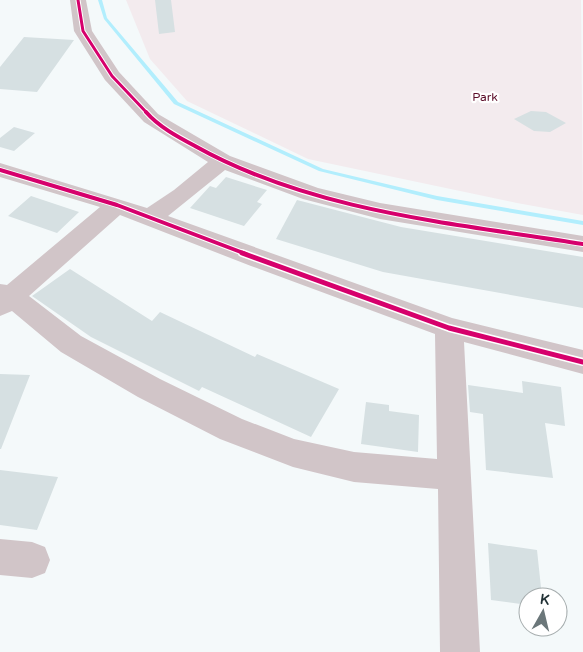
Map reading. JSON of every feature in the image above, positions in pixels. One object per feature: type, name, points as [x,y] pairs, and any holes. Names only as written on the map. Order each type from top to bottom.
[{"type":"street","points":[[78,0],[83,31],[112,76],[151,118],[179,138],[222,161],[311,194],[380,211],[583,244]]},
{"type":"street","points":[[149,218],[182,195],[222,161]]},
{"type":"street","points":[[0,170],[117,205],[449,328],[583,362]]},
{"type":"street","points":[[117,205],[4,299],[71,344],[149,388],[231,430],[293,454],[354,467],[453,475]]},
{"type":"street","points":[[449,328],[460,652]]},
{"type":"green space","name":"Park","points":[[126,0],[581,0],[583,215],[308,159],[187,101],[150,59]]},
{"type":"building","points":[[155,0],[171,0],[175,32],[159,34]]},
{"type":"building","points":[[24,37],[74,40],[37,92],[0,89],[0,67]]},
{"type":"building","points":[[531,111],[546,112],[566,123],[550,132],[534,131],[514,119]]},
{"type":"building","points":[[14,127],[35,133],[14,151],[0,147],[0,138]]},
{"type":"building","points":[[226,177],[267,190],[257,202],[262,204],[244,226],[190,208],[210,186],[216,188]]},
{"type":"building","points":[[31,196],[79,212],[57,233],[8,216]]},
{"type":"building","points":[[297,200],[401,227],[583,257],[583,308],[383,272],[276,239]]},
{"type":"building","points":[[70,269],[152,321],[160,312],[255,357],[257,354],[339,389],[311,437],[202,387],[199,391],[91,337],[32,296]]},
{"type":"building","points":[[0,374],[30,375],[1,449],[0,449]]},
{"type":"building","points":[[522,381],[561,387],[565,426],[545,423],[553,478],[486,470],[483,414],[470,412],[468,385],[523,393]]},
{"type":"building","points":[[366,402],[389,405],[389,411],[419,415],[418,452],[361,444]]},
{"type":"building","points":[[0,470],[58,477],[37,530],[0,525]]},
{"type":"building","points":[[488,543],[537,550],[541,587],[518,587],[518,604],[491,600]]},
{"type":"waterway","points":[[100,0],[105,18],[176,103],[321,170],[437,198],[583,223]]},
{"type":"cycle path","points":[[78,0],[83,31],[112,76],[151,118],[179,137],[222,161],[311,194],[380,211],[583,244]]},
{"type":"cycle path","points":[[0,170],[117,205],[260,260],[449,328],[583,362]]}]
